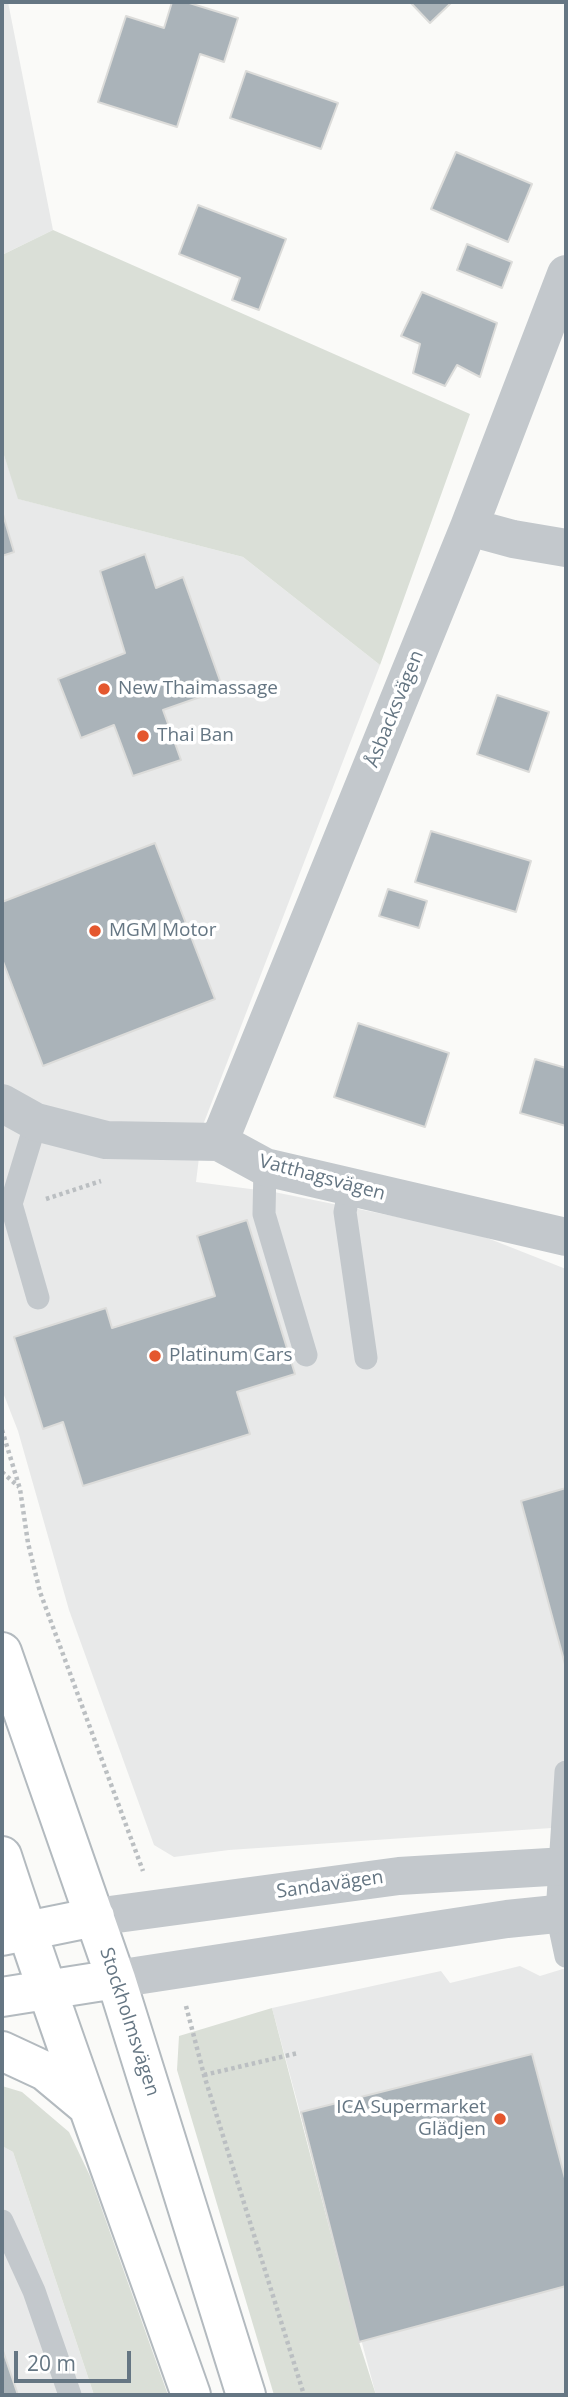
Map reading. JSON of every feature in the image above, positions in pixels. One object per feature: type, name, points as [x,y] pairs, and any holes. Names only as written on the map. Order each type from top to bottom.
[{"type":"main road","name":"Stockholmsvägen","points":[[2,1653],[116,1979],[246,2395]]},
{"type":"main road","points":[[2,1856],[13,1933],[44,1989],[90,2108],[191,2395]]},
{"type":"main road","points":[[13,1933],[95,1917]]},
{"type":"main road","points":[[2,1997],[116,1979]]},
{"type":"main road","points":[[2,2050],[45,2071],[90,2108]]},
{"type":"street","name":"Åsbacksvägen","points":[[219,1142],[470,527],[566,274]]},
{"type":"street","points":[[470,527],[513,539],[566,548]]},
{"type":"street","name":"Vatthagsvägen","points":[[2,1102],[36,1122],[106,1140],[219,1142],[265,1167],[566,1237]]},
{"type":"street","name":"Sandavägen","points":[[95,1917],[400,1876],[563,1866]]},
{"type":"street","points":[[116,1979],[507,1919],[562,1913]]},
{"type":"lane","points":[[36,1122],[11,1204],[38,1298]]},
{"type":"lane","points":[[265,1167],[264,1214],[306,1355]]},
{"type":"lane","points":[[350,1187],[345,1212],[366,1358]]},
{"type":"lane","points":[[566,1772],[562,1913],[566,1956]]},
{"type":"lane","points":[[2,2221],[34,2291],[70,2395]]},
{"type":"path","points":[[2,1430],[20,1489],[28,1543],[40,1592],[143,1870]]},
{"type":"path","points":[[2,1472],[20,1489]]},
{"type":"path","points":[[186,2008],[204,2075],[304,2395]]},
{"type":"path","points":[[204,2075],[298,2053]]},
{"type":"shaded area","points":[[2,2],[8,2],[53,230],[2,255]]},
{"type":"shaded area","points":[[53,230],[470,414],[380,665],[243,557],[18,499],[2,449],[2,255]]},
{"type":"shaded area","points":[[2,449],[19,499],[243,557],[380,665],[203,1125],[196,1182],[274,1192],[472,1232],[566,1269],[566,1827],[229,1850],[174,1857],[154,1845],[69,1610],[18,1431],[2,1390]]},
{"type":"shaded area","points":[[520,1966],[540,1976],[566,1968],[566,2395],[376,2395],[272,2008],[441,1971],[450,1983]]},
{"type":"shaded area","points":[[272,2008],[359,2342],[376,2395],[274,2395],[177,2070],[179,2036]]},
{"type":"shaded area","points":[[2,2086],[22,2092],[69,2132],[90,2176],[168,2395],[94,2395],[13,2152],[2,2146]]},
{"type":"shaded area","points":[[2,2146],[13,2152],[94,2395],[2,2395]]},
{"type":"building","points":[[172,2],[186,2],[238,18],[224,62],[200,54],[177,127],[98,102],[126,16],[164,28]]},
{"type":"building","points":[[410,2],[452,2],[430,23]]},
{"type":"building","points":[[246,71],[338,103],[321,149],[230,118]]},
{"type":"building","points":[[456,152],[532,184],[508,242],[431,209]]},
{"type":"building","points":[[198,205],[286,239],[259,310],[232,300],[240,278],[179,254]]},
{"type":"building","points":[[467,244],[512,262],[502,288],[457,270]]},
{"type":"building","points":[[422,292],[497,323],[480,377],[457,365],[445,386],[413,373],[420,344],[401,336]]},
{"type":"building","points":[[2,511],[14,552],[2,556]]},
{"type":"building","points":[[145,554],[156,588],[183,577],[223,689],[163,710],[181,760],[133,776],[114,725],[81,738],[58,679],[125,653],[100,571]]},
{"type":"building","points":[[497,695],[549,712],[529,772],[477,754]]},
{"type":"building","points":[[431,831],[531,861],[516,912],[415,882]]},
{"type":"building","name":"MGM Motor","points":[[155,843],[215,999],[43,1066],[2,959],[2,902]]},
{"type":"building","points":[[388,889],[427,901],[419,928],[379,916]]},
{"type":"building","points":[[358,1023],[449,1053],[425,1127],[334,1097]]},
{"type":"building","points":[[535,1059],[566,1068],[566,1126],[520,1113]]},
{"type":"building","name":"Platinum Cars","points":[[247,1220],[295,1374],[237,1392],[250,1434],[83,1486],[63,1422],[43,1429],[14,1337],[106,1308],[112,1328],[215,1296],[197,1236]]},
{"type":"building","points":[[566,1488],[566,1668],[521,1501]]},
{"type":"building","points":[[532,2054],[566,2182],[566,2286],[359,2342],[301,2112]]},
{"type":"building","points":[[2,2348],[18,2395],[2,2395]]},
{"type":"place","name":"New Thaimassage","points":[[104,689]]},
{"type":"place","name":"Thai Ban","points":[[143,736]]},
{"type":"place","name":"MGM Motor","points":[[95,931]]},
{"type":"place","name":"Platinum Cars","points":[[155,1356]]},
{"type":"place","name":"ICA Supermarket Glädjen","points":[[500,2119]]}]
